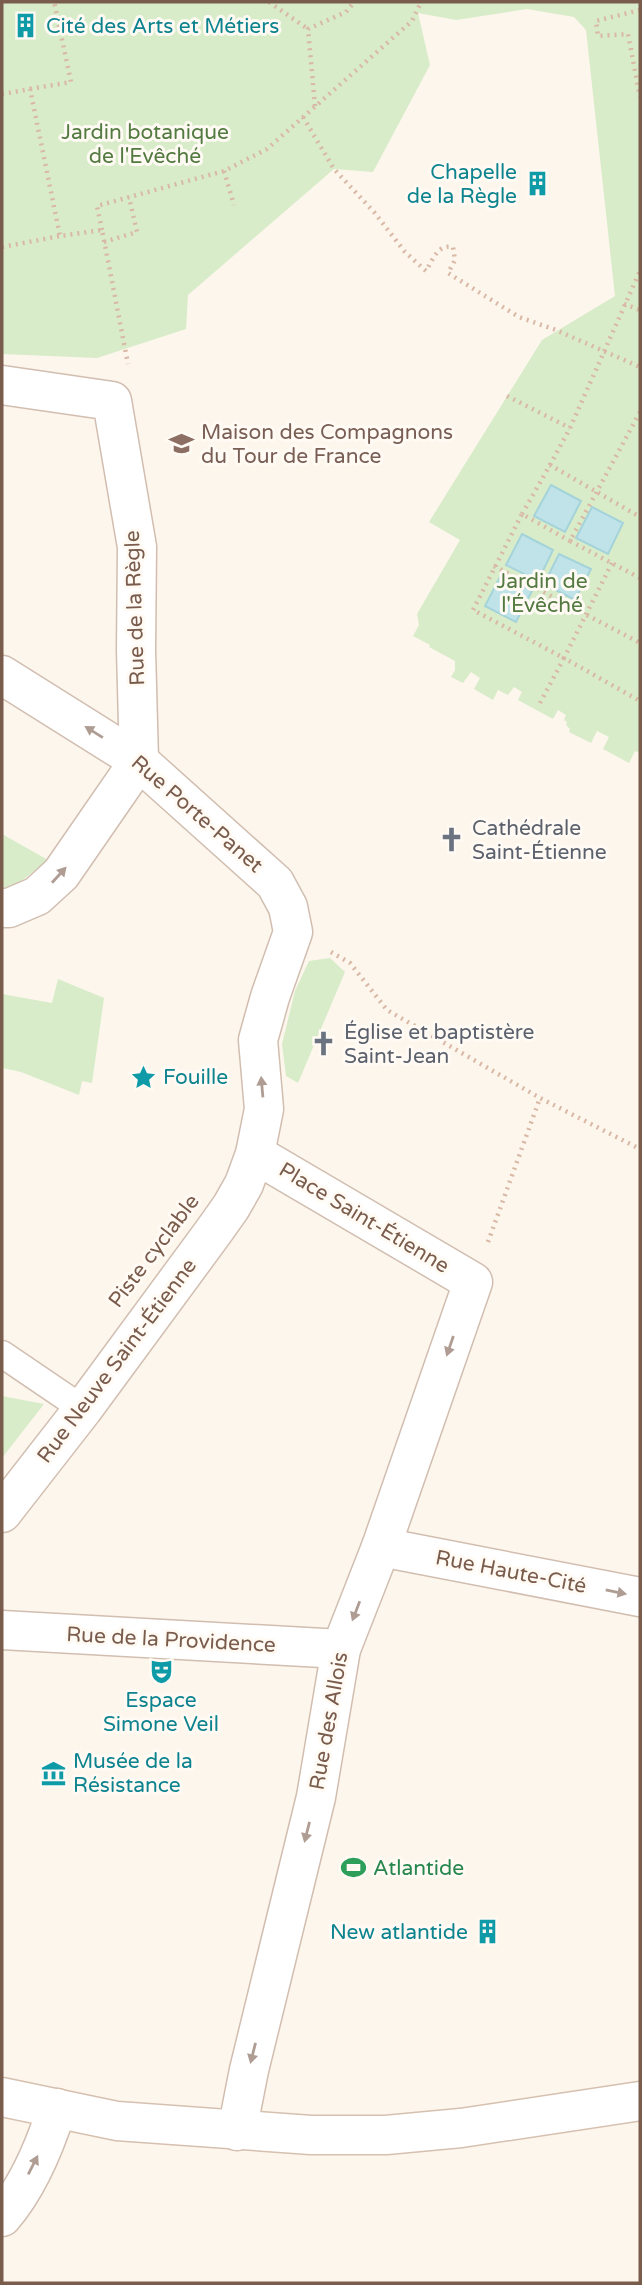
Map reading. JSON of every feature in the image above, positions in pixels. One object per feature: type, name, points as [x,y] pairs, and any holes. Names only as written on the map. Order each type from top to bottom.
[{"type":"street","name":"Rue de la Règle","points":[[2,385],[112,401],[137,547],[139,761]]},
{"type":"street","name":"Rue Porte-Panet","points":[[2,675],[139,761],[275,883],[288,907],[293,932]]},
{"type":"street","points":[[2,908],[9,908],[37,896],[61,874],[139,761]]},
{"type":"street","name":"Place Saint-Étienne","points":[[232,1207],[255,1154],[264,1110],[258,1040],[293,932]]},
{"type":"street","name":"Place Saint-Étienne","points":[[255,1154],[473,1282]]},
{"type":"street","name":"Rue Neuve Saint-Étienne","points":[[2,1513],[83,1409],[232,1207]]},
{"type":"street","name":"Rue des Allois","points":[[237,2131],[249,2070],[316,1797],[341,1649],[381,1547],[473,1282]]},
{"type":"street","name":"Rue Haute-Cité","points":[[381,1547],[640,1597]]},
{"type":"street","name":"Rue de la Providence","points":[[2,1630],[341,1649]]},
{"type":"street","points":[[2,2097],[117,2121],[311,2135],[386,2135],[461,2128],[640,2101]]},
{"type":"street","points":[[2,2217],[34,2164],[48,2136],[57,2108]]},
{"type":"lane","points":[[2,1354],[83,1409]]},
{"type":"path","points":[[2,94],[71,82],[54,2]]},
{"type":"path","points":[[268,2],[308,29]]},
{"type":"path","points":[[308,29],[345,12],[354,2]]},
{"type":"path","points":[[130,371],[97,206],[224,171],[267,149],[412,21],[421,2]]},
{"type":"path","points":[[640,10],[596,21],[598,36],[628,34],[640,97]]},
{"type":"path","points":[[308,29],[315,107]]},
{"type":"path","points":[[30,89],[60,236]]},
{"type":"path","points":[[303,117],[334,169],[374,212],[405,252],[426,271],[441,248],[453,247],[455,260],[448,273],[519,317],[556,330],[640,367]]},
{"type":"path","points":[[224,171],[234,205]]},
{"type":"path","points":[[104,242],[137,232],[129,197]]},
{"type":"path","points":[[2,247],[102,230]]},
{"type":"path","points":[[640,271],[570,428],[494,566],[473,610],[640,701]]},
{"type":"path","points":[[624,304],[640,310]]},
{"type":"path","points":[[507,396],[570,428]]},
{"type":"path","points":[[570,541],[640,412]]},
{"type":"path","points":[[550,465],[640,517]]},
{"type":"path","points":[[522,514],[640,578]]},
{"type":"path","points":[[540,703],[612,563]]},
{"type":"path","points":[[494,566],[640,643]]},
{"type":"path","points":[[293,932],[350,963],[387,1010],[540,1098],[640,1149]]},
{"type":"path","points":[[473,1282],[540,1098]]},
{"type":"green space","points":[[2,2],[640,2],[640,753],[635,751],[629,763],[603,749],[609,737],[597,731],[591,743],[569,732],[564,720],[566,715],[558,710],[553,719],[518,700],[522,692],[514,687],[508,695],[498,690],[493,700],[474,689],[480,678],[471,672],[463,683],[451,677],[455,670],[455,661],[413,636],[419,625],[417,614],[460,540],[429,522],[542,340],[615,296],[586,30],[574,17],[527,9],[456,20],[418,13],[430,65],[373,172],[334,169],[188,295],[186,329],[97,358],[2,354]]},
{"type":"green space","points":[[2,834],[48,860],[16,885],[2,888]]},
{"type":"green space","points":[[330,958],[345,972],[298,1083],[286,1076],[282,1044],[295,991],[309,961]]},
{"type":"green space","points":[[58,979],[104,998],[92,1083],[82,1081],[79,1095],[21,1072],[2,1068],[2,994],[52,1003]]},
{"type":"green space","points":[[2,1396],[44,1404],[2,1458]]},
{"type":"water","points":[[551,485],[581,501],[565,532],[534,516]]},
{"type":"water","points":[[592,507],[623,523],[608,554],[576,538]]},
{"type":"water","points":[[522,534],[553,550],[538,581],[506,565]]},
{"type":"water","points":[[559,554],[591,569],[575,600],[544,584]]},
{"type":"water","points":[[501,575],[532,591],[516,622],[485,606]]},
{"type":"place","name":"Cité des Arts et Métiers","points":[[26,26]]},
{"type":"place","name":"Chapelle de la Règle","points":[[537,184]]},
{"type":"place","name":"Maison des Compagnons du Tour de France","points":[[181,444]]},
{"type":"place","name":"Cathédrale Saint-Étienne","points":[[452,840]]},
{"type":"place","name":"Église et baptistère Saint-Jean","points":[[324,1044]]},
{"type":"place","name":"Fouille","points":[[143,1077]]},
{"type":"place","name":"Espace Simone Veil","points":[[161,1671]]},
{"type":"place","name":"Musée de la Résistance","points":[[53,1773]]},
{"type":"place","name":"Atlantide","points":[[353,1868]]},
{"type":"place","name":"New atlantide","points":[[488,1932]]},
{"type":"park label","name":"Jardin botanique de l'Evêché","points":[[145,144]]},
{"type":"park label","name":"Jardin de l'Évêché","points":[[542,593]]}]
